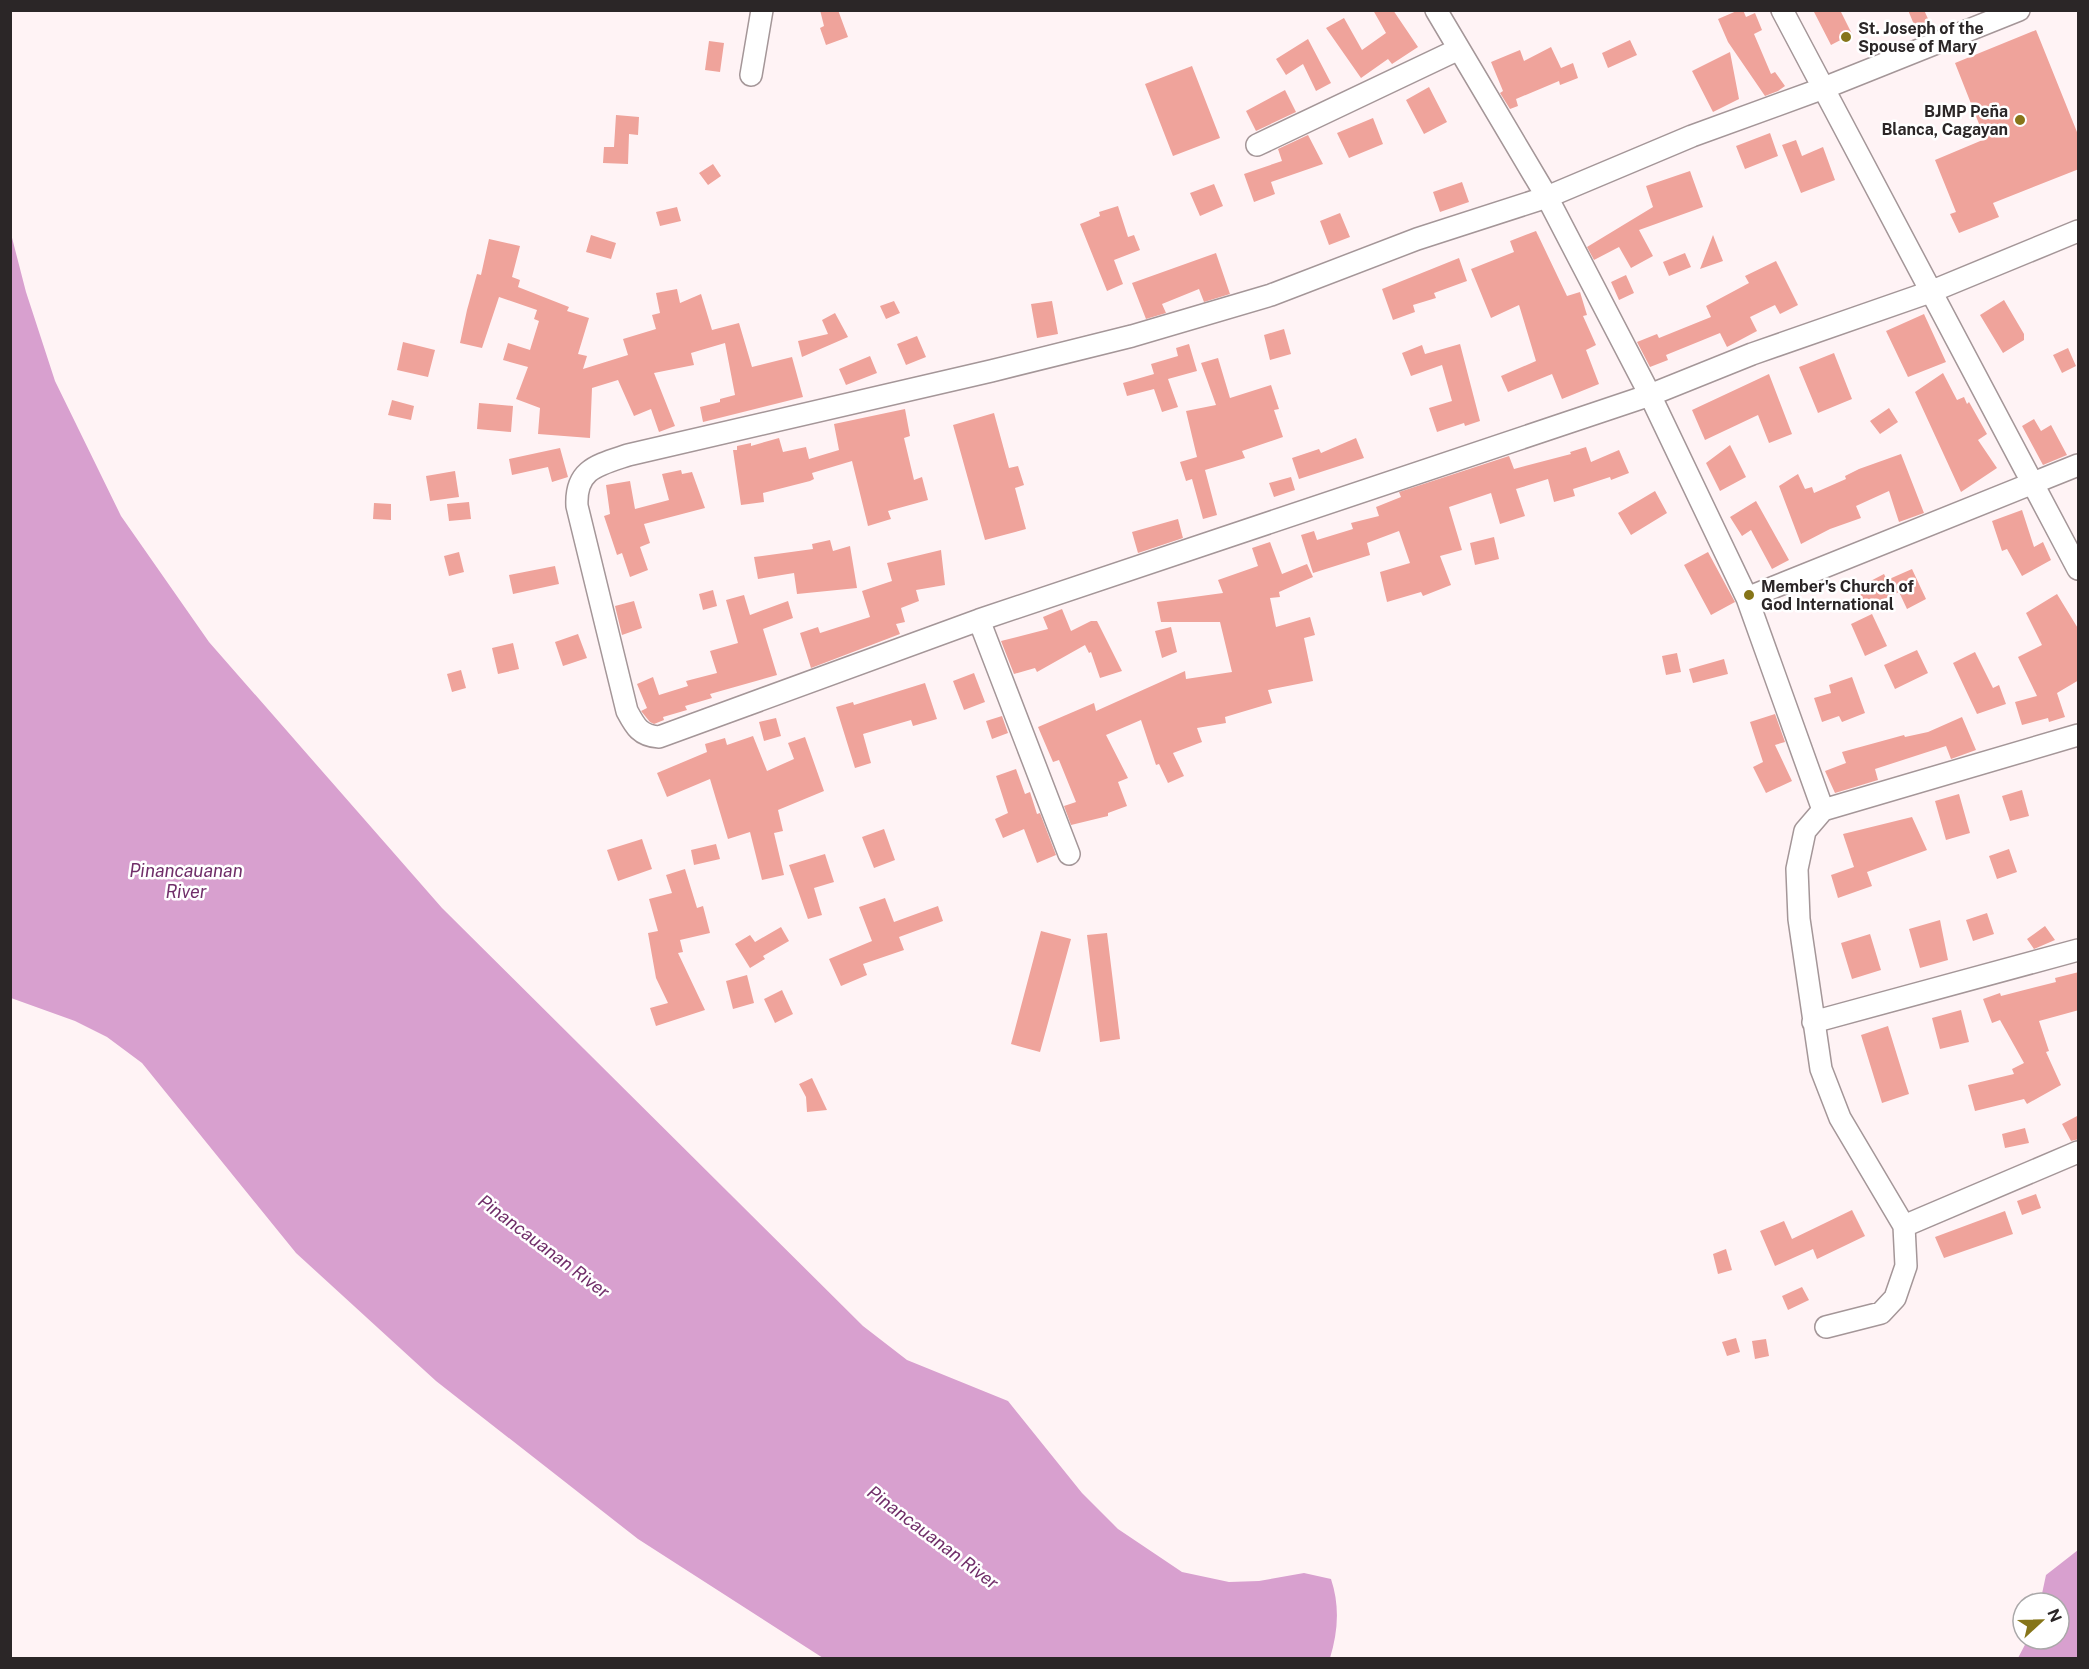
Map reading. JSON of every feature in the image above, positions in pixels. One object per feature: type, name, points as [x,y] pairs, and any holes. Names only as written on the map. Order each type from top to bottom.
[{"type":"street","points":[[751,75],[762,10]]},
{"type":"street","points":[[1436,10],[1547,197],[1650,395],[1748,598],[1823,810]]},
{"type":"street","points":[[1782,10],[1930,292],[2079,568]]},
{"type":"street","points":[[2019,10],[1824,88],[1692,136],[1547,197],[1417,239],[1271,295],[1132,336],[628,455],[595,466],[582,478],[576,491],[586,550],[627,711],[636,727],[647,736],[659,737],[979,620],[1650,395],[1752,354],[1930,292],[2079,231]]},
{"type":"street","points":[[1257,145],[1459,48]]},
{"type":"street","points":[[1748,598],[2079,465]]},
{"type":"street","points":[[979,620],[1069,854]]},
{"type":"street","points":[[1826,1327],[1881,1313],[1895,1298],[1906,1266],[1904,1226],[1840,1119],[1821,1069],[1799,919],[1797,869],[1805,831],[1823,810],[2079,735]]},
{"type":"street","points":[[1813,1022],[2079,950]]},
{"type":"street","points":[[1904,1226],[2079,1152]]},
{"type":"water","name":"Pinancauanan River","points":[[10,230],[26,292],[55,381],[121,516],[209,642],[442,908],[863,1326],[907,1360],[1008,1401],[1082,1493],[1118,1529],[1182,1572],[1229,1582],[1259,1581],[1304,1573],[1331,1579],[1336,1599],[1337,1619],[1330,1658],[823,1658],[638,1539],[436,1381],[296,1253],[142,1063],[107,1037],[75,1021],[11,998]]},
{"type":"water","points":[[2078,1550],[2078,1658],[2018,1658],[2022,1651],[2071,1651],[2071,1591],[2043,1591],[2046,1575]]},
{"type":"building","points":[[820,10],[838,10],[848,37],[826,45],[820,28],[824,26]]},
{"type":"building","points":[[1373,10],[1393,10],[1418,47],[1392,64],[1388,59],[1361,78],[1326,28],[1344,18],[1362,50],[1386,33]]},
{"type":"building","points":[[1743,10],[1746,17],[1755,13],[1762,30],[1754,34],[1771,74],[1775,72],[1785,86],[1778,91],[1765,96],[1728,42],[1718,19]]},
{"type":"building","points":[[1813,10],[1840,10],[1852,34],[1831,45]]},
{"type":"building","points":[[1908,10],[1924,10],[1929,21],[1915,27]]},
{"type":"building","points":[[2036,30],[2079,137],[2079,169],[1993,203],[1999,217],[1959,233],[1950,214],[1956,212],[1935,160],[1985,139],[1955,63]]},
{"type":"building","points":[[1308,39],[1331,83],[1316,91],[1303,64],[1286,75],[1276,59]]},
{"type":"building","points":[[1630,40],[1637,55],[1608,68],[1602,53]]},
{"type":"building","points":[[709,41],[724,43],[720,72],[705,70]]},
{"type":"building","points":[[1551,47],[1561,68],[1573,63],[1578,78],[1560,85],[1559,81],[1516,99],[1518,106],[1510,109],[1500,93],[1503,91],[1491,62],[1520,50],[1524,61]]},
{"type":"building","points":[[1730,52],[1739,99],[1713,112],[1692,71]]},
{"type":"building","points":[[1192,66],[1220,138],[1173,156],[1145,84]]},
{"type":"building","points":[[1429,87],[1447,122],[1424,134],[1406,100]]},
{"type":"building","points":[[1285,90],[1296,112],[1256,131],[1246,111]]},
{"type":"building","points":[[616,115],[639,117],[638,135],[629,134],[628,164],[603,163],[604,147],[614,147]]},
{"type":"building","points":[[1373,118],[1383,144],[1349,158],[1337,133]]},
{"type":"building","points":[[1770,133],[1778,156],[1745,169],[1736,146]]},
{"type":"building","points":[[1308,135],[1323,164],[1271,182],[1275,194],[1254,202],[1244,174],[1282,161],[1278,149]]},
{"type":"building","points":[[1796,140],[1802,156],[1823,147],[1835,180],[1801,193],[1782,145]]},
{"type":"building","points":[[713,164],[721,176],[708,185],[699,173]]},
{"type":"building","points":[[1690,171],[1703,207],[1639,230],[1653,256],[1631,268],[1619,247],[1594,260],[1587,247],[1653,207],[1646,186]]},
{"type":"building","points":[[1462,182],[1469,202],[1440,212],[1433,192]]},
{"type":"building","points":[[1214,184],[1223,206],[1200,216],[1190,193]]},
{"type":"building","points":[[1118,206],[1128,237],[1134,235],[1140,250],[1114,260],[1123,284],[1107,291],[1080,224],[1100,216],[1099,212]]},
{"type":"building","points":[[677,207],[681,221],[660,226],[656,212]]},
{"type":"building","points":[[1340,213],[1350,237],[1329,245],[1320,221]]},
{"type":"building","points":[[1536,231],[1567,296],[1580,292],[1587,315],[1583,316],[1596,345],[1586,350],[1599,384],[1562,399],[1552,374],[1508,392],[1501,376],[1536,361],[1519,305],[1491,318],[1471,269],[1514,252],[1510,241]]},
{"type":"building","points":[[591,235],[616,243],[611,259],[586,252]]},
{"type":"building","points":[[1713,235],[1723,261],[1700,269]]},
{"type":"building","points":[[489,239],[520,246],[512,277],[520,280],[518,287],[569,307],[567,311],[589,318],[578,354],[587,356],[583,369],[628,355],[623,339],[656,329],[652,315],[660,313],[656,293],[677,289],[680,303],[701,294],[712,330],[739,323],[752,367],[792,357],[803,397],[703,422],[700,407],[735,395],[725,343],[691,353],[694,365],[654,373],[675,426],[659,432],[651,409],[634,416],[618,380],[592,388],[590,438],[538,434],[540,408],[516,399],[528,367],[503,360],[508,343],[530,350],[539,321],[534,319],[537,310],[499,297],[482,348],[460,343],[477,274],[481,275]]},
{"type":"building","points":[[1216,253],[1230,294],[1204,302],[1199,289],[1162,304],[1166,313],[1146,319],[1132,283]]},
{"type":"building","points":[[1685,253],[1691,267],[1669,276],[1663,262]]},
{"type":"building","points":[[1459,258],[1467,281],[1434,293],[1436,298],[1413,305],[1415,312],[1393,320],[1382,289]]},
{"type":"building","points":[[1776,261],[1798,305],[1780,314],[1775,305],[1750,317],[1757,331],[1727,347],[1720,333],[1666,355],[1668,360],[1650,367],[1637,342],[1657,334],[1659,338],[1711,317],[1706,306],[1749,283],[1745,276]]},
{"type":"building","points":[[1626,275],[1634,293],[1619,300],[1611,282]]},
{"type":"building","points":[[2004,300],[2024,334],[2024,340],[2003,353],[1980,315]]},
{"type":"building","points":[[894,301],[900,313],[886,319],[880,306]]},
{"type":"building","points":[[1052,301],[1058,334],[1037,338],[1031,304]]},
{"type":"building","points":[[835,313],[848,337],[802,357],[798,341],[828,334],[822,320]]},
{"type":"building","points":[[1924,314],[1946,362],[1908,377],[1886,331]]},
{"type":"building","points":[[1284,329],[1291,354],[1270,360],[1264,335]]},
{"type":"building","points":[[917,336],[926,357],[906,365],[897,344]]},
{"type":"building","points":[[403,342],[435,350],[428,377],[397,370]]},
{"type":"building","points":[[1189,344],[1197,371],[1168,379],[1178,407],[1162,412],[1154,389],[1127,396],[1123,383],[1154,374],[1151,364],[1178,356],[1176,348]]},
{"type":"building","points":[[1460,344],[1480,421],[1465,426],[1464,423],[1437,432],[1429,408],[1452,401],[1442,365],[1411,376],[1402,353],[1422,345],[1425,354]]},
{"type":"building","points":[[2068,348],[2076,366],[2062,373],[2053,355]]},
{"type":"building","points":[[1834,353],[1852,399],[1818,413],[1799,367]]},
{"type":"building","points":[[870,356],[877,373],[846,385],[839,369]]},
{"type":"building","points":[[1218,358],[1230,398],[1271,385],[1279,409],[1274,410],[1283,437],[1242,451],[1245,458],[1205,470],[1217,515],[1203,519],[1192,479],[1186,481],[1180,462],[1197,457],[1186,411],[1216,405],[1201,363]]},
{"type":"building","points":[[1943,373],[1957,400],[1964,397],[1967,404],[1969,402],[1987,434],[1978,440],[1997,468],[1961,492],[1915,392]]},
{"type":"building","points":[[1769,374],[1792,434],[1769,443],[1758,415],[1705,440],[1692,410]]},
{"type":"building","points":[[392,400],[414,406],[411,420],[388,415]]},
{"type":"building","points":[[479,403],[513,406],[511,432],[477,429]]},
{"type":"building","points":[[1889,408],[1898,422],[1880,434],[1870,421]]},
{"type":"building","points":[[905,409],[910,436],[904,438],[914,480],[922,477],[928,500],[888,511],[891,519],[868,526],[852,461],[812,473],[814,479],[810,481],[763,493],[764,502],[741,505],[733,450],[737,450],[737,446],[751,443],[751,446],[779,438],[783,452],[806,447],[809,459],[839,450],[834,424]]},
{"type":"building","points":[[994,413],[1009,468],[1018,466],[1024,485],[1015,488],[1026,529],[985,540],[953,425]]},
{"type":"building","points":[[2034,419],[2041,431],[2051,425],[2067,455],[2043,465],[2022,426]]},
{"type":"building","points":[[1356,438],[1364,458],[1299,479],[1292,458],[1319,449],[1321,453]]},
{"type":"building","points":[[1730,445],[1746,477],[1720,491],[1706,463]]},
{"type":"building","points":[[1586,447],[1591,462],[1619,450],[1629,473],[1573,489],[1575,496],[1554,502],[1548,479],[1516,489],[1525,516],[1500,524],[1491,493],[1449,507],[1462,550],[1440,556],[1451,585],[1423,596],[1421,592],[1387,602],[1380,572],[1410,563],[1399,531],[1367,543],[1370,555],[1313,573],[1301,535],[1314,531],[1317,540],[1353,529],[1351,523],[1379,516],[1376,507],[1401,497],[1399,492],[1509,456],[1514,469],[1571,454],[1570,452]]},
{"type":"building","points":[[560,448],[568,477],[552,482],[548,467],[512,475],[509,459]]},
{"type":"building","points":[[1901,454],[1924,513],[1899,522],[1889,491],[1856,506],[1861,518],[1830,529],[1801,544],[1779,486],[1798,474],[1805,489],[1812,487],[1814,493],[1846,479],[1845,476],[1859,469]]},
{"type":"building","points":[[681,470],[682,474],[692,472],[705,508],[644,524],[650,543],[640,547],[648,570],[630,577],[622,553],[617,555],[604,516],[610,514],[606,485],[630,481],[635,509],[669,500],[662,474]]},
{"type":"building","points":[[455,471],[459,497],[430,501],[426,476]]},
{"type":"building","points":[[1291,477],[1295,490],[1274,497],[1269,483]]},
{"type":"building","points":[[1655,491],[1667,513],[1631,535],[1618,513]]},
{"type":"building","points":[[1756,501],[1789,560],[1772,569],[1751,530],[1742,536],[1730,517]]},
{"type":"building","points":[[469,502],[471,519],[449,521],[447,504]]},
{"type":"building","points":[[374,503],[391,504],[391,520],[373,519]]},
{"type":"building","points":[[2022,510],[2034,547],[2043,542],[2051,560],[2022,576],[2007,549],[2002,551],[1992,521]]},
{"type":"building","points":[[1178,519],[1183,538],[1138,553],[1132,532]]},
{"type":"building","points":[[1494,537],[1499,559],[1475,565],[1470,543]]},
{"type":"building","points":[[830,540],[833,551],[850,546],[857,588],[797,594],[794,573],[758,579],[754,557],[813,549],[812,544]]},
{"type":"building","points":[[1270,542],[1282,574],[1307,564],[1313,577],[1279,592],[1280,597],[1270,598],[1276,627],[1310,617],[1315,635],[1304,638],[1313,681],[1268,690],[1272,703],[1225,717],[1226,723],[1197,728],[1202,742],[1173,753],[1184,776],[1168,783],[1159,764],[1156,765],[1141,720],[1106,735],[1128,778],[1118,782],[1127,806],[1108,813],[1108,816],[1071,825],[1064,806],[1076,802],[1059,760],[1053,762],[1038,727],[1094,703],[1096,711],[1185,671],[1186,679],[1232,672],[1220,622],[1161,622],[1157,602],[1223,593],[1218,580],[1258,566],[1252,548]]},
{"type":"building","points":[[941,550],[945,585],[916,590],[919,601],[901,608],[905,622],[896,624],[900,634],[811,668],[800,633],[818,627],[820,633],[870,617],[862,591],[892,581],[887,563]]},
{"type":"building","points":[[459,552],[464,572],[449,576],[444,556]]},
{"type":"building","points":[[1708,552],[1735,602],[1711,615],[1684,565]]},
{"type":"building","points":[[555,566],[559,584],[513,594],[509,575]]},
{"type":"building","points":[[1912,569],[1926,599],[1907,609],[1899,592],[1867,607],[1857,588],[1884,574],[1887,580]]},
{"type":"building","points":[[713,590],[717,606],[703,610],[699,594]]},
{"type":"building","points":[[2057,594],[2079,630],[2079,680],[2057,693],[2065,717],[2049,722],[2048,718],[2022,725],[2015,702],[2037,696],[2018,657],[2042,645],[2026,613]]},
{"type":"building","points":[[744,595],[750,615],[788,601],[793,618],[763,629],[777,675],[710,694],[712,698],[685,706],[687,710],[663,717],[664,720],[654,724],[650,722],[641,711],[647,708],[637,684],[653,677],[659,695],[688,686],[686,681],[717,673],[710,651],[738,643],[726,600]]},
{"type":"building","points":[[634,601],[642,628],[622,635],[615,606]]},
{"type":"building","points":[[1062,609],[1071,631],[1091,621],[1097,621],[1122,671],[1100,678],[1091,652],[1089,653],[1085,645],[1037,672],[1035,668],[1014,674],[1001,641],[1048,629],[1043,617]]},
{"type":"building","points":[[1872,614],[1887,646],[1865,656],[1851,624]]},
{"type":"building","points":[[1171,627],[1177,652],[1162,658],[1155,631]]},
{"type":"building","points":[[578,634],[587,658],[563,666],[555,642]]},
{"type":"building","points":[[513,643],[519,669],[498,674],[492,648]]},
{"type":"building","points":[[1917,650],[1928,673],[1895,689],[1884,665]]},
{"type":"building","points":[[1975,652],[1993,688],[1999,685],[2006,704],[1977,714],[1953,663]]},
{"type":"building","points":[[1677,653],[1681,672],[1666,675],[1662,656]]},
{"type":"building","points":[[1724,659],[1728,674],[1693,683],[1689,669]]},
{"type":"building","points":[[461,670],[466,688],[452,692],[447,674]]},
{"type":"building","points":[[974,673],[985,702],[964,710],[953,681]]},
{"type":"building","points":[[1852,677],[1865,713],[1842,722],[1839,716],[1822,722],[1814,698],[1831,693],[1829,685]]},
{"type":"building","points":[[925,683],[937,719],[913,726],[911,720],[863,734],[871,763],[855,768],[836,707],[853,702],[854,705]]},
{"type":"building","points":[[1775,714],[1785,742],[1775,745],[1792,781],[1766,793],[1753,767],[1763,762],[1750,722]]},
{"type":"building","points":[[1002,716],[1008,733],[992,739],[986,721]]},
{"type":"building","points":[[1962,717],[1976,750],[1951,759],[1946,746],[1875,769],[1878,780],[1835,793],[1825,771],[1846,763],[1842,752],[1904,735],[1905,737],[1928,732]]},
{"type":"building","points":[[776,718],[781,736],[764,741],[759,722]]},
{"type":"building","points":[[753,736],[767,771],[794,759],[788,743],[805,737],[824,791],[778,810],[783,831],[774,833],[784,875],[762,880],[750,832],[728,839],[710,779],[667,797],[657,773],[707,752],[705,744],[725,738],[727,745]]},
{"type":"building","points":[[1016,769],[1025,794],[1030,792],[1037,814],[1040,813],[1056,855],[1037,863],[1024,829],[1003,838],[995,819],[1008,813],[996,776]]},
{"type":"building","points":[[2022,790],[2029,816],[2010,821],[2002,796]]},
{"type":"building","points":[[1959,794],[1970,833],[1946,840],[1935,801]]},
{"type":"building","points":[[1912,817],[1927,850],[1867,872],[1872,886],[1838,898],[1831,875],[1854,867],[1843,834]]},
{"type":"building","points":[[884,829],[895,860],[874,868],[862,837]]},
{"type":"building","points":[[642,839],[652,869],[618,881],[607,850]]},
{"type":"building","points":[[716,844],[720,859],[694,865],[691,850]]},
{"type":"building","points":[[2009,849],[2017,872],[1997,879],[1989,856]]},
{"type":"building","points":[[825,854],[834,882],[814,888],[822,915],[808,919],[789,865]]},
{"type":"building","points":[[685,869],[697,908],[703,906],[710,933],[680,940],[683,952],[678,953],[705,1010],[656,1026],[650,1008],[668,1003],[656,978],[648,933],[658,931],[649,899],[672,893],[666,875]]},
{"type":"building","points":[[885,898],[894,922],[938,906],[943,921],[899,937],[904,950],[863,964],[867,975],[841,986],[829,959],[872,941],[859,907]]},
{"type":"building","points":[[1987,913],[1994,934],[1973,941],[1966,920]]},
{"type":"building","points":[[1940,920],[1948,960],[1920,968],[1909,929]]},
{"type":"building","points":[[2045,926],[2055,940],[2034,949],[2027,939]]},
{"type":"building","points":[[781,927],[789,941],[763,956],[765,959],[750,968],[735,944],[750,935],[755,942]]},
{"type":"building","points":[[1041,931],[1071,939],[1040,1052],[1011,1044]]},
{"type":"building","points":[[1107,933],[1120,1039],[1100,1042],[1087,935]]},
{"type":"building","points":[[1870,934],[1881,970],[1852,979],[1841,943]]},
{"type":"building","points":[[2079,972],[2079,1010],[2039,1021],[2049,1051],[2046,1052],[2061,1085],[2027,1104],[2024,1099],[1975,1111],[1968,1085],[2014,1074],[2012,1069],[2024,1063],[2000,1020],[1992,1023],[1983,999],[2000,993],[2001,996],[2056,982],[2055,978]]},
{"type":"building","points":[[747,975],[754,1003],[733,1009],[726,981]]},
{"type":"building","points":[[782,990],[793,1014],[775,1023],[764,999]]},
{"type":"building","points":[[1961,1010],[1969,1042],[1940,1049],[1932,1018]]},
{"type":"building","points":[[1888,1026],[1909,1094],[1882,1103],[1861,1035]]},
{"type":"building","points":[[812,1078],[827,1110],[807,1112],[806,1097],[799,1084]]},
{"type":"building","points":[[2079,1115],[2079,1139],[2071,1141],[2062,1124]]},
{"type":"building","points":[[2025,1128],[2029,1143],[2005,1148],[2002,1134]]},
{"type":"building","points":[[2036,1194],[2041,1208],[2022,1215],[2017,1201]]},
{"type":"building","points":[[1852,1210],[1865,1236],[1817,1259],[1813,1249],[1775,1266],[1760,1231],[1784,1221],[1792,1239]]},
{"type":"building","points":[[2005,1211],[2013,1234],[1944,1258],[1935,1237]]},
{"type":"building","points":[[1726,1249],[1732,1270],[1718,1274],[1713,1254]]},
{"type":"building","points":[[1802,1287],[1809,1300],[1788,1310],[1782,1296]]},
{"type":"building","points":[[1736,1338],[1740,1352],[1727,1356],[1722,1342]]},
{"type":"building","points":[[1766,1339],[1769,1356],[1755,1359],[1752,1341]]},
{"type":"place","name":"St. Joseph of the Spouse of Mary","points":[[1846,37]]},
{"type":"place","name":"BJMP Peña Blanca, Cagayan","points":[[2020,120]]},
{"type":"place","name":"Member's Church of God International","points":[[1749,595]]}]
